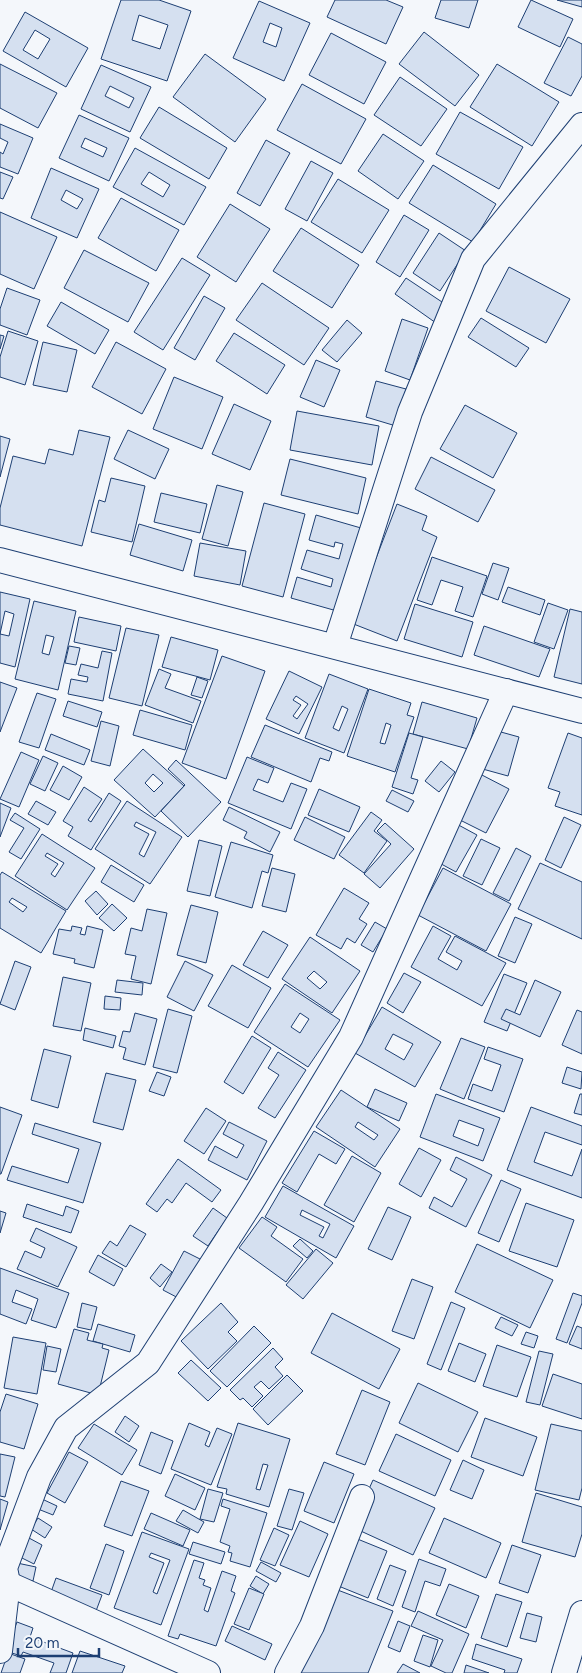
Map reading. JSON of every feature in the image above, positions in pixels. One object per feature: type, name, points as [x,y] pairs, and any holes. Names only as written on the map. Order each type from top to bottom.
[{"type":"street","points":[[335,646],[410,412],[473,260],[582,125]]},
{"type":"street","points":[[0,560],[582,711]]},
{"type":"street","points":[[0,1651],[5,1568],[36,1486],[66,1428],[148,1363],[251,1203],[351,1036],[506,691]]},
{"type":"street","points":[[287,1673],[312,1626],[362,1496]]},
{"type":"street","points":[[4,1582],[208,1673]]},
{"type":"street","points":[[564,1673],[582,1613]]},
{"type":"building","points":[[121,0],[159,0],[191,11],[167,81],[101,59]],"holes":[[[139,15],[168,25],[160,49],[132,40]]]},
{"type":"building","points":[[335,0],[386,0],[403,7],[386,44],[327,17]]},
{"type":"building","points":[[441,0],[478,0],[469,28],[435,18]]},
{"type":"building","points":[[531,0],[573,19],[560,47],[518,27]]},
{"type":"building","points":[[557,0],[582,0],[582,7]]},
{"type":"building","points":[[259,1],[310,23],[284,81],[233,58]],"holes":[[[270,23],[282,28],[276,47],[263,42]]]},
{"type":"building","points":[[25,12],[88,48],[66,87],[3,51]],"holes":[[[35,30],[50,39],[38,59],[23,50]]]},
{"type":"building","points":[[424,32],[479,75],[455,106],[399,64]]},
{"type":"building","points":[[331,33],[386,62],[364,104],[309,75]]},
{"type":"building","points":[[568,37],[582,44],[582,76],[571,96],[544,83]]},
{"type":"building","points":[[205,54],[266,99],[235,142],[173,97]]},
{"type":"building","points":[[0,64],[57,93],[38,128],[0,108]]},
{"type":"building","points":[[497,64],[559,102],[532,146],[470,107]]},
{"type":"building","points":[[101,65],[151,87],[130,132],[81,109]],"holes":[[[110,86],[134,98],[129,108],[105,96]]]},
{"type":"building","points":[[400,77],[447,109],[421,146],[374,115]]},
{"type":"building","points":[[302,84],[366,119],[341,164],[277,130]]},
{"type":"building","points":[[159,107],[227,148],[209,179],[140,138]]},
{"type":"building","points":[[460,112],[523,147],[499,189],[436,154]]},
{"type":"building","points":[[79,115],[129,138],[109,181],[59,158]],"holes":[[[85,138],[107,148],[103,157],[81,147]]]},
{"type":"building","points":[[0,124],[33,138],[18,174],[0,167],[0,152],[3,154],[8,142],[0,138]]},
{"type":"building","points":[[383,134],[424,161],[398,199],[358,171]]},
{"type":"building","points":[[266,140],[290,153],[260,206],[237,193]]},
{"type":"building","points":[[135,148],[206,187],[184,225],[113,187]],"holes":[[[149,172],[170,185],[163,197],[141,184]]]},
{"type":"building","points":[[311,161],[333,173],[307,221],[285,209]]},
{"type":"building","points":[[433,165],[496,204],[473,242],[409,203]]},
{"type":"building","points":[[51,168],[99,189],[77,238],[31,218]],"holes":[[[66,190],[83,199],[77,209],[61,200]]]},
{"type":"building","points":[[0,172],[13,177],[3,199],[0,198]]},
{"type":"building","points":[[338,179],[389,210],[362,253],[311,222]]},
{"type":"building","points":[[121,198],[179,230],[156,271],[98,238]]},
{"type":"building","points":[[230,204],[270,229],[236,282],[197,257]]},
{"type":"building","points":[[0,212],[57,237],[34,289],[0,274]]},
{"type":"building","points":[[404,215],[429,230],[400,277],[376,262]]},
{"type":"building","points":[[301,228],[359,265],[332,308],[273,271]]},
{"type":"building","points":[[439,233],[466,251],[440,291],[413,273]]},
{"type":"building","points":[[84,250],[149,283],[128,322],[64,288]]},
{"type":"building","points":[[182,258],[210,275],[163,350],[134,332]]},
{"type":"building","points":[[509,267],[570,299],[546,343],[486,311]]},
{"type":"building","points":[[406,278],[448,306],[436,323],[395,294]]},
{"type":"building","points":[[262,283],[329,328],[304,365],[236,320]]},
{"type":"building","points":[[7,288],[40,300],[27,335],[0,325],[0,309]]},
{"type":"building","points":[[204,296],[225,308],[195,360],[174,348]]},
{"type":"building","points":[[61,302],[109,330],[95,354],[47,326]]},
{"type":"building","points":[[481,318],[529,348],[516,367],[468,337]]},
{"type":"building","points":[[402,319],[428,328],[410,380],[385,371]]},
{"type":"building","points":[[347,320],[362,333],[337,362],[322,350]]},
{"type":"building","points":[[8,331],[38,341],[25,385],[0,377],[0,357]]},
{"type":"building","points":[[234,333],[285,365],[267,394],[216,361]]},
{"type":"building","points":[[0,335],[4,336],[0,349]]},
{"type":"building","points":[[43,342],[77,350],[67,392],[33,385]]},
{"type":"building","points":[[116,342],[166,369],[142,414],[92,387]]},
{"type":"building","points":[[316,360],[340,370],[324,407],[300,397]]},
{"type":"building","points":[[174,377],[223,397],[202,449],[153,429]]},
{"type":"building","points":[[376,381],[406,389],[396,426],[366,417]]},
{"type":"building","points":[[234,404],[271,421],[250,470],[212,454]]},
{"type":"building","points":[[465,405],[517,433],[493,478],[440,449]]},
{"type":"building","points":[[297,411],[379,426],[372,465],[290,450]]},
{"type":"building","points":[[79,430],[110,437],[82,546],[0,525],[0,508],[13,456],[45,464],[49,449],[73,455]]},
{"type":"building","points":[[128,430],[169,449],[155,479],[114,459]]},
{"type":"building","points":[[0,436],[10,439],[0,477]]},
{"type":"building","points":[[431,457],[495,490],[478,522],[415,489]]},
{"type":"building","points":[[290,459],[366,478],[358,514],[281,495]]},
{"type":"building","points":[[111,478],[145,486],[132,542],[91,532],[99,500],[105,502]]},
{"type":"building","points":[[217,485],[243,492],[228,546],[202,539]]},
{"type":"building","points":[[161,493],[207,504],[200,533],[154,522]]},
{"type":"building","points":[[264,503],[305,514],[283,597],[242,586]]},
{"type":"building","points":[[397,504],[427,516],[422,530],[437,537],[397,641],[351,623]]},
{"type":"building","points":[[316,515],[361,528],[337,611],[291,598],[297,577],[331,587],[333,579],[301,569],[307,550],[339,559],[343,544],[335,542],[334,547],[309,540]]},
{"type":"building","points":[[139,524],[192,540],[183,571],[130,555]]},
{"type":"building","points":[[200,543],[246,551],[240,585],[194,576]]},
{"type":"building","points":[[432,557],[487,576],[473,617],[455,611],[463,587],[441,580],[432,605],[417,600]]},
{"type":"building","points":[[493,563],[509,568],[498,600],[482,594]]},
{"type":"building","points":[[508,587],[545,600],[540,615],[502,602]]},
{"type":"building","points":[[0,592],[30,599],[15,667],[0,663],[0,634]],"holes":[[[5,611],[14,614],[9,636],[0,634]]]},
{"type":"building","points":[[34,601],[76,611],[58,690],[15,679]],"holes":[[[46,635],[54,637],[49,655],[42,653]]]},
{"type":"building","points":[[548,603],[568,610],[554,649],[534,642]]},
{"type":"building","points":[[415,604],[473,622],[462,657],[404,639]]},
{"type":"building","points":[[570,609],[582,612],[582,684],[554,677]]},
{"type":"building","points":[[79,617],[121,626],[116,651],[74,642]]},
{"type":"building","points":[[484,626],[550,649],[539,677],[474,655]]},
{"type":"building","points":[[126,628],[159,635],[142,706],[109,698]]},
{"type":"building","points":[[171,637],[218,650],[210,680],[162,667]]},
{"type":"building","points":[[69,646],[80,648],[76,665],[65,663]]},
{"type":"building","points":[[102,651],[112,653],[103,701],[68,694],[71,679],[87,682],[88,677],[78,675],[81,664],[98,668]]},
{"type":"building","points":[[222,656],[265,671],[226,779],[182,763]]},
{"type":"building","points":[[159,669],[171,674],[165,688],[201,701],[193,723],[145,705]]},
{"type":"building","points":[[289,671],[322,687],[299,734],[266,719]],"holes":[[[296,696],[308,704],[297,719],[293,716],[301,705],[293,700]]]},
{"type":"building","points":[[329,674],[368,689],[344,753],[305,738]],"holes":[[[342,706],[348,709],[339,731],[333,728]]]},
{"type":"building","points":[[197,677],[208,681],[202,698],[191,695]]},
{"type":"building","points":[[0,682],[17,688],[0,732]]},
{"type":"building","points":[[369,689],[411,703],[407,715],[414,717],[395,772],[347,756]],"holes":[[[386,723],[391,725],[385,744],[380,743]]]},
{"type":"building","points":[[37,693],[56,699],[39,748],[19,742]]},
{"type":"building","points":[[68,701],[102,712],[97,727],[63,716]]},
{"type":"building","points":[[422,702],[477,718],[468,749],[413,734]]},
{"type":"building","points":[[140,710],[192,725],[185,750],[133,735]]},
{"type":"building","points":[[101,721],[119,726],[110,766],[91,761]]},
{"type":"building","points":[[265,725],[332,752],[329,761],[320,758],[311,782],[251,757]]},
{"type":"building","points":[[490,729],[519,737],[508,776],[479,768]]},
{"type":"building","points":[[409,733],[423,737],[411,778],[418,780],[413,794],[392,787]]},
{"type":"building","points":[[568,733],[582,738],[582,815],[555,806],[560,792],[548,788]]},
{"type":"building","points":[[51,734],[90,750],[84,765],[45,750]]},
{"type":"building","points":[[143,749],[184,786],[155,817],[114,780]],"holes":[[[153,774],[163,783],[154,792],[145,783]]]},
{"type":"building","points":[[21,752],[39,760],[19,807],[0,799]]},
{"type":"building","points":[[43,756],[58,763],[45,791],[30,784]]},
{"type":"building","points":[[247,757],[274,768],[268,783],[258,779],[253,790],[283,802],[291,783],[307,789],[291,829],[228,803]]},
{"type":"building","points":[[176,760],[221,802],[188,837],[161,811],[185,785],[168,769]]},
{"type":"building","points":[[441,761],[455,772],[439,792],[425,781]]},
{"type":"building","points":[[63,766],[82,777],[69,800],[50,790]]},
{"type":"building","points":[[480,774],[509,789],[486,833],[456,818]]},
{"type":"building","points":[[84,787],[102,799],[88,820],[91,822],[109,793],[121,801],[91,850],[68,836],[73,827],[63,821]]},
{"type":"building","points":[[319,789],[360,807],[349,832],[308,815]]},
{"type":"building","points":[[392,790],[414,801],[408,812],[386,801]]},
{"type":"building","points":[[36,801],[56,812],[48,825],[28,814]]},
{"type":"building","points":[[127,801],[182,837],[150,884],[95,849]],"holes":[[[136,822],[156,832],[144,857],[139,854],[149,834],[134,826]]]},
{"type":"building","points":[[0,803],[11,808],[0,837]]},
{"type":"building","points":[[229,807],[280,832],[270,852],[244,838],[247,832],[223,820]]},
{"type":"building","points":[[371,812],[382,820],[374,831],[387,841],[364,873],[339,855]]},
{"type":"building","points":[[15,813],[40,829],[21,859],[9,852],[24,828],[10,820]]},
{"type":"building","points":[[305,817],[345,837],[334,859],[294,840]]},
{"type":"building","points":[[564,817],[581,825],[561,868],[545,860]]},
{"type":"building","points":[[453,822],[477,835],[456,872],[432,859]]},
{"type":"building","points":[[385,823],[414,849],[380,888],[364,874],[391,844],[377,831]]},
{"type":"building","points":[[42,834],[95,868],[67,910],[15,876]],"holes":[[[47,853],[64,863],[55,877],[51,874],[58,864],[45,856]]]},
{"type":"building","points":[[481,839],[500,848],[482,885],[463,876]]},
{"type":"building","points":[[199,840],[222,846],[210,896],[187,891]]},
{"type":"building","points":[[231,842],[273,855],[268,873],[262,871],[252,908],[215,897]]},
{"type":"building","points":[[516,848],[531,856],[509,901],[493,893]]},
{"type":"building","points":[[540,863],[582,882],[582,939],[518,909]]},
{"type":"building","points":[[111,865],[144,885],[134,902],[101,882]]},
{"type":"building","points":[[272,868],[295,874],[286,912],[262,906]]},
{"type":"building","points":[[443,868],[511,904],[486,951],[418,915]]},
{"type":"building","points":[[2,872],[66,911],[41,953],[0,928],[0,875]],"holes":[[[12,898],[27,907],[23,912],[9,902]]]},
{"type":"building","points":[[344,888],[369,903],[359,919],[367,924],[355,943],[347,938],[341,949],[316,935]]},
{"type":"building","points":[[96,891],[108,904],[97,915],[85,901]]},
{"type":"building","points":[[112,904],[127,918],[114,931],[99,918]]},
{"type":"building","points":[[191,905],[218,912],[206,963],[177,955]]},
{"type":"building","points":[[147,909],[167,913],[151,984],[131,979],[136,956],[125,954],[131,928],[142,931]]},
{"type":"building","points":[[515,917],[532,924],[515,963],[498,956]]},
{"type":"building","points":[[375,922],[387,929],[373,952],[361,945]]},
{"type":"building","points":[[72,926],[82,928],[80,934],[85,935],[87,926],[103,930],[94,968],[74,963],[75,959],[53,954],[59,929],[71,931]]},
{"type":"building","points":[[433,926],[451,936],[438,959],[457,970],[462,961],[446,952],[455,936],[506,963],[482,1006],[411,967]]},
{"type":"building","points":[[263,931],[288,945],[268,978],[243,965]]},
{"type":"building","points":[[310,937],[360,971],[332,1013],[282,979]],"holes":[[[314,971],[327,982],[320,989],[307,978]]]},
{"type":"building","points":[[15,961],[31,967],[15,1010],[0,1004]]},
{"type":"building","points":[[185,961],[213,975],[194,1011],[167,997]]},
{"type":"building","points":[[232,965],[271,988],[248,1028],[208,1006]]},
{"type":"building","points":[[404,973],[421,982],[403,1013],[387,1003]]},
{"type":"building","points":[[504,974],[527,983],[507,1031],[484,1022]]},
{"type":"building","points":[[63,977],[91,983],[81,1031],[53,1026]]},
{"type":"building","points":[[117,980],[143,983],[142,995],[115,992]]},
{"type":"building","points":[[535,980],[561,992],[540,1037],[501,1019],[506,1009],[520,1015]]},
{"type":"building","points":[[285,984],[340,1020],[308,1067],[254,1032]],"holes":[[[300,1013],[309,1019],[300,1033],[291,1027]]]},
{"type":"building","points":[[105,996],[121,998],[120,1010],[104,1009]]},
{"type":"building","points":[[382,1007],[441,1042],[415,1087],[355,1053]],"holes":[[[393,1034],[413,1044],[404,1060],[385,1049]]]},
{"type":"building","points":[[168,1009],[192,1016],[177,1073],[153,1067]]},
{"type":"building","points":[[577,1010],[582,1012],[582,1054],[562,1045]]},
{"type":"building","points":[[135,1013],[157,1019],[145,1065],[123,1059],[126,1048],[119,1046],[123,1031],[130,1032]]},
{"type":"building","points":[[85,1028],[116,1036],[113,1048],[83,1040]]},
{"type":"building","points":[[252,1036],[271,1048],[243,1094],[224,1082]]},
{"type":"building","points":[[461,1038],[485,1047],[464,1099],[440,1089]]},
{"type":"building","points":[[488,1047],[523,1059],[504,1112],[468,1099],[473,1084],[492,1091],[501,1065],[484,1059]]},
{"type":"building","points":[[44,1049],[71,1056],[58,1108],[31,1100]]},
{"type":"building","points":[[278,1052],[306,1070],[275,1118],[258,1108],[279,1075],[268,1068]]},
{"type":"building","points":[[567,1067],[582,1072],[581,1089],[562,1083]]},
{"type":"building","points":[[157,1072],[171,1077],[164,1096],[149,1091]]},
{"type":"building","points":[[106,1073],[136,1080],[123,1130],[93,1122]]},
{"type":"building","points":[[375,1089],[407,1103],[399,1121],[367,1107]]},
{"type":"building","points":[[341,1090],[400,1129],[375,1167],[316,1127]],"holes":[[[358,1122],[378,1135],[374,1140],[355,1127]]]},
{"type":"building","points":[[436,1094],[500,1118],[483,1161],[420,1137]],"holes":[[[459,1120],[484,1129],[478,1146],[453,1136]]]},
{"type":"building","points":[[580,1094],[582,1094],[582,1115],[574,1113]]},
{"type":"building","points":[[0,1107],[22,1115],[1,1174],[0,1174]]},
{"type":"building","points":[[531,1107],[582,1126],[582,1145],[545,1132],[534,1162],[572,1176],[582,1149],[582,1198],[507,1170]]},
{"type":"building","points":[[206,1108],[226,1121],[204,1154],[184,1141]]},
{"type":"building","points":[[229,1122],[267,1141],[247,1180],[208,1160],[215,1146],[237,1158],[244,1145],[223,1134]]},
{"type":"building","points":[[35,1123],[101,1143],[83,1203],[7,1180],[12,1166],[68,1183],[79,1149],[32,1134]]},
{"type":"building","points":[[314,1131],[345,1149],[336,1164],[319,1154],[297,1192],[282,1183]]},
{"type":"building","points":[[419,1148],[441,1160],[421,1197],[399,1184]]},
{"type":"building","points":[[352,1156],[381,1173],[354,1222],[324,1205]]},
{"type":"building","points":[[456,1157],[492,1175],[466,1227],[429,1208],[434,1197],[452,1207],[467,1179],[450,1170]]},
{"type":"building","points":[[178,1159],[221,1190],[212,1202],[186,1183],[172,1203],[167,1199],[157,1212],[146,1204]]},
{"type":"building","points":[[501,1180],[521,1189],[499,1242],[478,1233]]},
{"type":"building","points":[[283,1186],[354,1226],[336,1258],[265,1217]],"holes":[[[302,1210],[330,1224],[323,1238],[319,1236],[324,1227],[300,1215]]]},
{"type":"building","points":[[526,1203],[574,1220],[557,1267],[509,1251]]},
{"type":"building","points":[[27,1204],[63,1216],[66,1206],[79,1211],[71,1233],[23,1217]]},
{"type":"building","points":[[388,1207],[411,1217],[392,1260],[368,1249]]},
{"type":"building","points":[[213,1208],[227,1218],[208,1246],[193,1236]]},
{"type":"building","points":[[0,1211],[6,1213],[0,1233]]},
{"type":"building","points":[[262,1217],[277,1227],[271,1236],[303,1259],[286,1282],[239,1248]]},
{"type":"building","points":[[130,1225],[146,1234],[126,1267],[102,1253],[110,1241],[117,1246]]},
{"type":"building","points":[[36,1228],[77,1247],[58,1287],[17,1269],[25,1251],[41,1258],[45,1248],[30,1241]]},
{"type":"building","points":[[300,1239],[313,1251],[307,1258],[293,1246]]},
{"type":"building","points":[[477,1244],[553,1280],[530,1328],[455,1292]]},
{"type":"building","points":[[316,1249],[333,1263],[303,1299],[286,1285]]},
{"type":"building","points":[[184,1251],[204,1261],[184,1301],[163,1290]]},
{"type":"building","points":[[98,1255],[123,1269],[114,1286],[89,1272]]},
{"type":"building","points":[[161,1264],[172,1272],[160,1287],[150,1278]]},
{"type":"building","points":[[0,1268],[69,1293],[56,1328],[31,1320],[38,1299],[16,1290],[12,1302],[32,1309],[26,1324],[0,1314]]},
{"type":"building","points":[[412,1279],[433,1287],[414,1339],[392,1331]]},
{"type":"building","points":[[573,1293],[582,1296],[582,1303],[567,1343],[556,1339]]},
{"type":"building","points":[[451,1302],[465,1308],[441,1370],[427,1364]]},
{"type":"building","points":[[82,1303],[97,1307],[91,1330],[77,1327]]},
{"type":"building","points":[[221,1303],[238,1322],[228,1332],[237,1341],[208,1369],[181,1341]]},
{"type":"building","points":[[332,1313],[400,1349],[379,1389],[311,1353]]},
{"type":"building","points":[[501,1317],[518,1325],[512,1336],[495,1328]]},
{"type":"building","points":[[98,1324],[135,1335],[130,1352],[93,1341]]},
{"type":"building","points":[[254,1326],[271,1343],[227,1387],[210,1371]]},
{"type":"building","points":[[577,1326],[582,1328],[582,1349],[569,1344]]},
{"type":"building","points":[[74,1329],[89,1333],[87,1340],[103,1344],[102,1348],[109,1350],[98,1395],[58,1384]]},
{"type":"building","points":[[526,1332],[538,1336],[534,1348],[521,1344]]},
{"type":"building","points":[[13,1337],[46,1343],[37,1394],[4,1388]]},
{"type":"building","points":[[459,1343],[486,1354],[475,1382],[448,1371]]},
{"type":"building","points":[[497,1345],[531,1357],[517,1397],[483,1386]]},
{"type":"building","points":[[47,1346],[61,1349],[56,1372],[43,1370]]},
{"type":"building","points":[[273,1348],[283,1359],[275,1367],[283,1376],[269,1389],[261,1381],[254,1387],[263,1396],[252,1407],[243,1398],[240,1400],[230,1390]]},
{"type":"building","points":[[539,1351],[553,1354],[540,1405],[526,1402]]},
{"type":"building","points":[[191,1360],[221,1388],[208,1401],[178,1373]]},
{"type":"building","points":[[553,1374],[582,1384],[582,1419],[542,1406]]},
{"type":"building","points":[[287,1375],[303,1391],[268,1425],[253,1409]]},
{"type":"building","points":[[418,1383],[478,1412],[458,1452],[399,1423]]},
{"type":"building","points":[[362,1390],[390,1402],[365,1465],[336,1454]]},
{"type":"building","points":[[6,1394],[38,1404],[24,1449],[0,1442],[0,1412]]},
{"type":"building","points":[[125,1416],[139,1426],[129,1442],[115,1432]]},
{"type":"building","points":[[485,1418],[537,1437],[523,1476],[471,1457]]},
{"type":"building","points":[[189,1423],[210,1432],[205,1445],[209,1447],[217,1428],[232,1434],[211,1485],[171,1469]]},
{"type":"building","points":[[238,1423],[290,1439],[269,1507],[226,1494],[227,1489],[217,1487]],"holes":[[[263,1464],[268,1465],[260,1490],[256,1489]]]},
{"type":"building","points":[[94,1424],[137,1450],[122,1475],[78,1448]]},
{"type":"building","points":[[551,1424],[582,1431],[582,1488],[579,1500],[535,1490]]},
{"type":"building","points":[[151,1432],[173,1441],[161,1474],[139,1465]]},
{"type":"building","points":[[396,1434],[451,1460],[435,1496],[379,1471]]},
{"type":"building","points":[[69,1452],[88,1462],[65,1503],[47,1493]]},
{"type":"building","points":[[0,1454],[15,1457],[5,1497],[0,1496]]},
{"type":"building","points":[[463,1460],[484,1470],[472,1499],[450,1490]]},
{"type":"building","points":[[324,1462],[354,1474],[334,1523],[304,1511]]},
{"type":"building","points":[[175,1474],[205,1488],[195,1510],[165,1496]]},
{"type":"building","points":[[373,1480],[435,1508],[413,1555],[352,1527]]},
{"type":"building","points":[[121,1481],[149,1491],[132,1536],[104,1526]]},
{"type":"building","points":[[208,1489],[223,1493],[214,1522],[200,1519]]},
{"type":"building","points":[[289,1489],[304,1493],[292,1530],[277,1526]]},
{"type":"building","points":[[536,1493],[582,1507],[582,1534],[575,1557],[522,1542]]},
{"type":"building","points":[[0,1499],[8,1502],[0,1530]]},
{"type":"building","points":[[42,1499],[57,1506],[53,1515],[38,1509]]},
{"type":"building","points":[[223,1499],[267,1513],[250,1567],[230,1561],[232,1553],[228,1552],[230,1546],[220,1542],[230,1509],[221,1506]]},
{"type":"building","points":[[183,1510],[204,1522],[198,1533],[176,1521]]},
{"type":"building","points":[[151,1513],[190,1530],[183,1546],[144,1529]]},
{"type":"building","points":[[38,1518],[52,1527],[45,1538],[31,1529]]},
{"type":"building","points":[[444,1518],[501,1543],[486,1578],[429,1553]]},
{"type":"building","points":[[300,1521],[328,1534],[309,1577],[280,1565]]},
{"type":"building","points":[[274,1528],[289,1535],[275,1566],[260,1560]]},
{"type":"building","points":[[142,1532],[189,1549],[161,1625],[114,1608]],"holes":[[[151,1553],[170,1560],[157,1594],[153,1592],[164,1563],[149,1557]]]},
{"type":"building","points":[[29,1538],[42,1545],[34,1564],[20,1557]]},
{"type":"building","points":[[355,1538],[387,1551],[368,1598],[336,1585]]},
{"type":"building","points":[[193,1542],[225,1552],[221,1564],[189,1554]]},
{"type":"building","points":[[106,1544],[124,1551],[109,1595],[90,1588]]},
{"type":"building","points":[[512,1545],[541,1555],[528,1593],[499,1583]]},
{"type":"building","points":[[419,1559],[446,1569],[440,1586],[425,1581],[415,1612],[402,1607]]},
{"type":"building","points":[[194,1560],[204,1563],[199,1578],[205,1580],[203,1585],[211,1588],[204,1610],[208,1612],[222,1571],[236,1576],[231,1591],[235,1593],[216,1646],[180,1634],[178,1639],[168,1636]]},
{"type":"building","points":[[261,1562],[281,1573],[276,1582],[256,1571]]},
{"type":"building","points":[[17,1563],[36,1567],[33,1581],[14,1577]]},
{"type":"building","points":[[390,1565],[406,1571],[393,1606],[377,1599]]},
{"type":"building","points":[[256,1576],[269,1584],[263,1594],[250,1586]]},
{"type":"building","points":[[56,1578],[102,1595],[96,1611],[50,1595]]},
{"type":"building","points":[[449,1584],[479,1596],[466,1628],[436,1615]]},
{"type":"building","points":[[249,1588],[264,1594],[249,1630],[234,1624]]},
{"type":"building","points":[[335,1589],[393,1611],[368,1673],[300,1673]]},
{"type":"building","points":[[496,1594],[522,1602],[507,1647],[481,1638]]},
{"type":"building","points":[[418,1611],[469,1634],[452,1673],[446,1673],[431,1666],[443,1640],[411,1626]]},
{"type":"building","points":[[527,1613],[542,1617],[536,1642],[520,1638]]},
{"type":"building","points":[[398,1621],[410,1626],[400,1652],[388,1647]]},
{"type":"building","points":[[17,1622],[33,1628],[30,1637],[73,1653],[66,1673],[50,1673],[54,1663],[23,1652],[21,1656],[6,1651]]},
{"type":"building","points":[[232,1626],[272,1644],[265,1660],[225,1641]]},
{"type":"building","points":[[423,1635],[438,1640],[430,1667],[414,1661]]},
{"type":"building","points":[[476,1644],[522,1659],[517,1673],[504,1673],[505,1670],[472,1659]]},
{"type":"building","points":[[80,1651],[125,1666],[122,1673],[72,1673]]},
{"type":"building","points":[[8,1653],[25,1659],[20,1673],[1,1673]]},
{"type":"building","points":[[403,1664],[420,1673],[397,1673]]},
{"type":"building","points":[[466,1665],[489,1673],[464,1673]]}]
